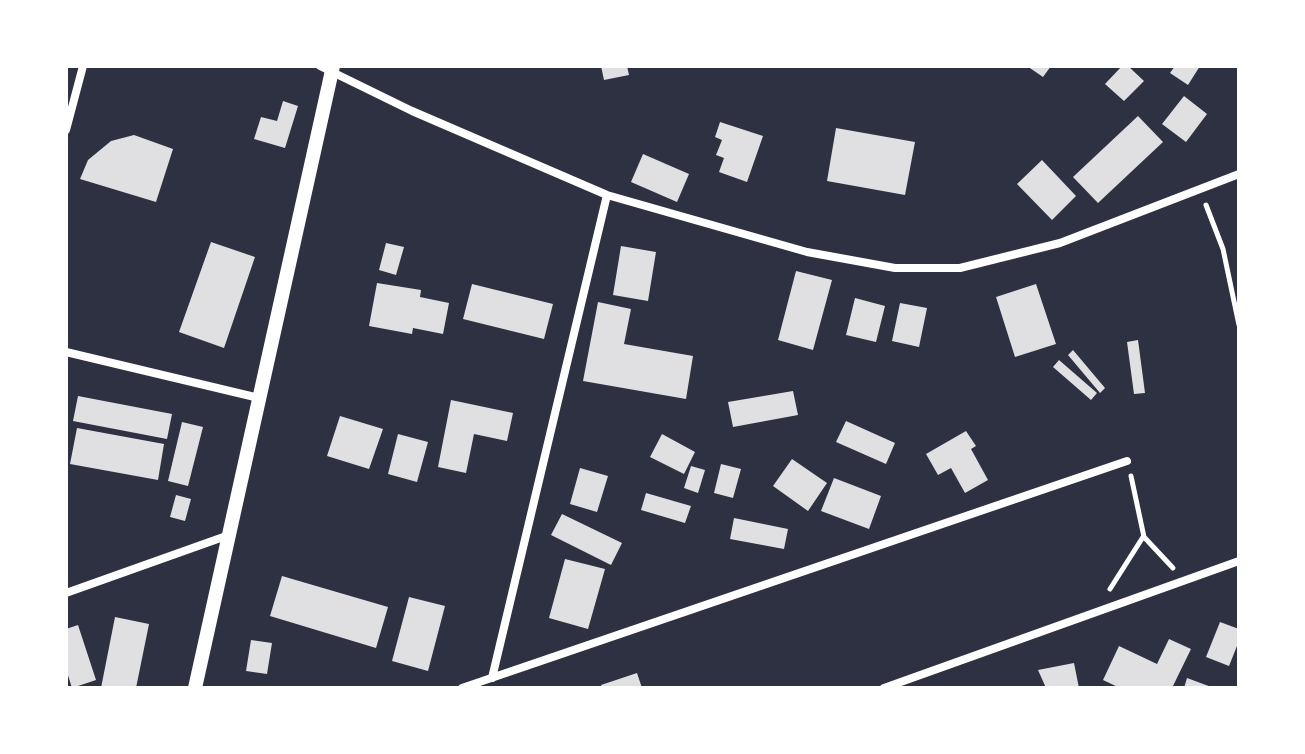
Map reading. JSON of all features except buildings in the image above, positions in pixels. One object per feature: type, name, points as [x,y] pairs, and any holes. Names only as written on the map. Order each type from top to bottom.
[{"type":"street","points":[[66,130],[83,66]]},
{"type":"street","points":[[195,688],[328,67],[412,111],[607,195],[807,252],[895,268],[960,268],[1060,243],[1239,174]]},
{"type":"street","points":[[492,678],[607,195]]},
{"type":"street","points":[[66,352],[259,398]]},
{"type":"street","points":[[462,688],[1127,461]]},
{"type":"street","points":[[66,593],[229,535]]},
{"type":"street","points":[[890,687],[1239,561]]},
{"type":"path","points":[[1198,190],[1214,218],[1239,325]]},
{"type":"path","points":[[1127,461],[1144,537],[1185,581]]},
{"type":"path","points":[[1090,616],[1144,537]]}]
